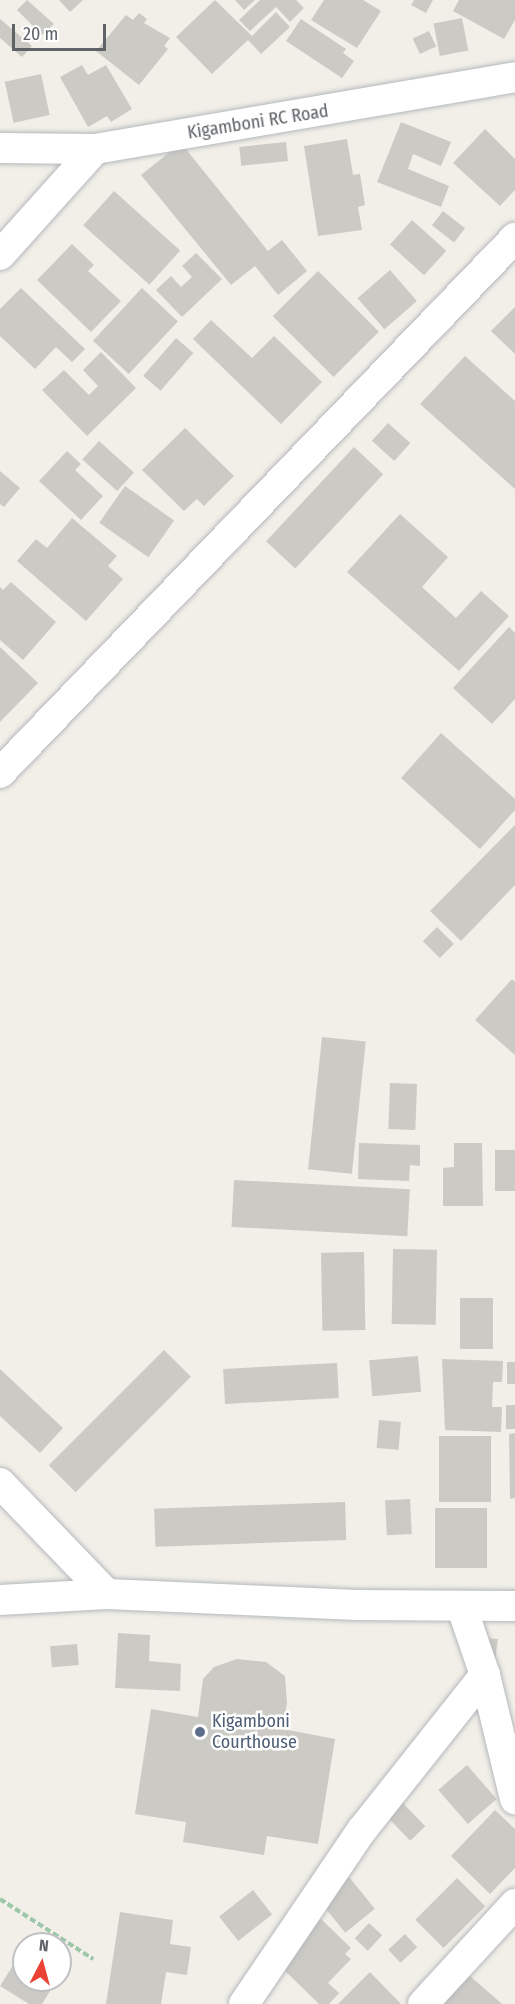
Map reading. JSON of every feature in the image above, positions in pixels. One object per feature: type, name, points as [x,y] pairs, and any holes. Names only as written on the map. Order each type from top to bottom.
[{"type":"street","name":"Kigamboni RC Road","points":[[0,148],[95,149],[515,77]]},
{"type":"street","points":[[0,255],[95,149]]},
{"type":"street","points":[[0,773],[515,238]]},
{"type":"street","points":[[0,1483],[106,1594]]},
{"type":"street","points":[[0,1600],[106,1594],[462,1608],[515,1605]]},
{"type":"street","points":[[462,1608],[485,1675],[515,1799]]},
{"type":"street","points":[[245,2003],[362,1830],[485,1675]]},
{"type":"street","points":[[423,2004],[515,1904]]},
{"type":"path","points":[[0,1899],[93,1959]]},
{"type":"building","points":[[27,0],[54,24],[42,35],[17,10]]},
{"type":"building","points":[[59,0],[83,0],[70,12]]},
{"type":"building","points":[[215,0],[252,36],[276,12],[290,27],[261,54],[248,40],[212,74],[176,37]]},
{"type":"building","points":[[235,0],[255,0],[244,10]]},
{"type":"building","points":[[260,0],[296,0],[304,8],[290,22],[276,7],[250,31],[239,20]]},
{"type":"building","points":[[324,0],[363,0],[381,11],[357,48],[311,20]]},
{"type":"building","points":[[414,0],[433,0],[426,13],[411,5]]},
{"type":"building","points":[[459,0],[515,0],[515,20],[504,39],[453,11]]},
{"type":"building","points":[[139,13],[147,19],[144,23],[170,38],[164,46],[168,49],[139,85],[96,51],[126,15],[133,20]]},
{"type":"building","points":[[462,18],[468,50],[440,56],[434,24]]},
{"type":"building","points":[[0,19],[32,46],[22,57],[0,38]]},
{"type":"building","points":[[301,19],[346,49],[343,53],[354,61],[342,78],[286,41]]},
{"type":"building","points":[[429,31],[436,46],[420,54],[413,39]]},
{"type":"building","points":[[82,65],[88,75],[106,65],[132,109],[111,122],[107,116],[88,127],[60,77]]},
{"type":"building","points":[[41,74],[50,115],[14,123],[5,82]]},
{"type":"building","points":[[401,122],[451,142],[441,166],[413,154],[408,169],[449,186],[441,207],[377,182]]},
{"type":"building","points":[[485,129],[515,159],[515,190],[500,206],[453,163]]},
{"type":"building","points":[[347,139],[353,175],[360,174],[365,205],[358,207],[362,230],[318,236],[304,146]]},
{"type":"building","points":[[286,142],[288,161],[241,166],[239,147]]},
{"type":"building","points":[[181,143],[268,251],[282,240],[307,271],[278,295],[255,266],[231,285],[141,175]]},
{"type":"building","points":[[114,191],[180,251],[149,285],[83,225]]},
{"type":"building","points":[[443,211],[465,228],[454,242],[432,225]]},
{"type":"building","points":[[412,220],[446,251],[424,275],[390,245]]},
{"type":"building","points":[[72,244],[94,265],[88,271],[121,301],[91,332],[37,280]]},
{"type":"building","points":[[196,253],[222,279],[182,317],[156,290],[171,276],[181,287],[192,277],[182,266]]},
{"type":"building","points":[[390,270],[417,301],[384,329],[358,298]]},
{"type":"building","points":[[318,271],[379,332],[334,377],[273,316]]},
{"type":"building","points":[[21,288],[85,349],[72,362],[56,347],[35,369],[0,336],[0,309]]},
{"type":"building","points":[[142,288],[178,321],[129,374],[93,341]]},
{"type":"building","points":[[515,307],[515,354],[491,331]]},
{"type":"building","points":[[211,320],[252,358],[274,336],[322,382],[281,424],[193,339]]},
{"type":"building","points":[[176,338],[193,353],[161,391],[143,376]]},
{"type":"building","points":[[101,352],[136,388],[87,436],[42,390],[64,370],[89,395],[98,386],[83,370]]},
{"type":"building","points":[[465,356],[515,401],[515,489],[420,404]]},
{"type":"building","points":[[388,423],[410,443],[394,461],[372,441]]},
{"type":"building","points":[[185,428],[234,476],[204,506],[197,499],[184,511],[142,470]]},
{"type":"building","points":[[99,441],[134,472],[117,491],[82,460]]},
{"type":"building","points":[[354,447],[383,474],[295,569],[266,541]]},
{"type":"building","points":[[67,451],[81,464],[75,470],[103,496],[81,520],[39,481]]},
{"type":"building","points":[[0,471],[20,488],[4,507],[0,504]]},
{"type":"building","points":[[125,486],[174,520],[148,557],[99,523]]},
{"type":"building","points":[[400,514],[448,557],[422,587],[456,618],[481,591],[509,616],[459,671],[347,572]]},
{"type":"building","points":[[72,518],[117,556],[108,566],[123,579],[86,621],[17,561],[36,539],[47,548]]},
{"type":"building","points":[[11,582],[56,622],[23,660],[0,640],[0,587],[3,590]]},
{"type":"building","points":[[509,627],[515,633],[515,699],[492,724],[453,688]]},
{"type":"building","points":[[0,647],[38,683],[0,722]]},
{"type":"building","points":[[441,733],[515,799],[515,810],[480,849],[401,778]]},
{"type":"building","points":[[515,825],[515,885],[461,941],[430,911]]},
{"type":"building","points":[[437,927],[454,944],[440,958],[423,941]]},
{"type":"building","points":[[512,979],[515,982],[515,1055],[475,1020]]},
{"type":"building","points":[[322,1037],[366,1042],[352,1174],[308,1169]]},
{"type":"building","points":[[390,1083],[417,1084],[415,1130],[388,1129]]},
{"type":"building","points":[[359,1143],[420,1145],[420,1166],[410,1165],[409,1181],[358,1179]]},
{"type":"building","points":[[454,1143],[482,1143],[483,1206],[443,1206],[443,1168],[454,1167]]},
{"type":"building","points":[[495,1150],[515,1150],[515,1191],[495,1191]]},
{"type":"building","points":[[234,1180],[410,1189],[407,1236],[232,1227]]},
{"type":"building","points":[[393,1249],[437,1250],[436,1325],[392,1324]]},
{"type":"building","points":[[364,1252],[365,1330],[322,1331],[321,1253]]},
{"type":"building","points":[[460,1298],[493,1298],[493,1349],[460,1349]]},
{"type":"building","points":[[164,1350],[191,1377],[76,1492],[49,1465]]},
{"type":"building","points":[[418,1356],[421,1392],[372,1396],[369,1360]]},
{"type":"building","points":[[442,1359],[503,1361],[502,1382],[493,1382],[492,1407],[502,1407],[501,1432],[445,1430]]},
{"type":"building","points":[[507,1362],[515,1362],[515,1384],[507,1384]]},
{"type":"building","points":[[337,1363],[339,1398],[225,1404],[223,1369]]},
{"type":"building","points":[[0,1369],[63,1428],[40,1453],[0,1416]]},
{"type":"building","points":[[506,1405],[515,1405],[515,1429],[506,1429]]},
{"type":"building","points":[[379,1420],[401,1422],[398,1450],[377,1448]]},
{"type":"building","points":[[515,1433],[515,1498],[510,1499],[509,1434]]},
{"type":"building","points":[[439,1436],[491,1436],[491,1502],[439,1502]]},
{"type":"building","points":[[410,1499],[412,1534],[387,1535],[385,1500]]},
{"type":"building","points":[[345,1502],[346,1540],[155,1547],[154,1509]]},
{"type":"building","points":[[435,1508],[487,1508],[487,1568],[435,1568]]},
{"type":"building","points":[[118,1633],[150,1635],[149,1661],[181,1664],[180,1691],[115,1688]]},
{"type":"building","points":[[485,1638],[498,1639],[495,1660]]},
{"type":"building","points":[[77,1644],[79,1665],[52,1667],[50,1646]]},
{"type":"building","points":[[237,1659],[266,1662],[285,1676],[287,1703],[283,1729],[335,1739],[318,1844],[267,1836],[264,1855],[183,1842],[186,1822],[135,1814],[151,1709],[198,1717],[203,1679],[214,1667]]},
{"type":"building","points":[[467,1765],[497,1799],[468,1824],[438,1790]]},
{"type":"building","points":[[401,1801],[425,1826],[410,1841],[386,1816]]},
{"type":"building","points":[[495,1810],[515,1829],[515,1868],[490,1894],[451,1856]]},
{"type":"building","points":[[349,1877],[375,1909],[345,1933],[319,1901]]},
{"type":"building","points":[[457,1878],[485,1906],[444,1948],[415,1920]]},
{"type":"building","points":[[253,1890],[272,1914],[238,1941],[219,1916]]},
{"type":"building","points":[[120,1912],[173,1920],[170,1944],[191,1947],[187,1975],[166,1972],[161,2004],[106,2004]]},
{"type":"building","points":[[321,1919],[351,1948],[345,1954],[351,1959],[328,1983],[339,1993],[329,2004],[319,2004],[278,1964]]},
{"type":"building","points":[[369,1923],[382,1935],[368,1951],[355,1938]]},
{"type":"building","points":[[405,1934],[417,1947],[400,1963],[388,1950]]},
{"type":"building","points":[[12,1967],[12,1992],[50,1992],[42,2004],[29,2004],[0,1986]]},
{"type":"building","points":[[462,1969],[502,2004],[430,2004]]},
{"type":"building","points":[[370,1972],[401,2004],[338,2004]]},
{"type":"place","name":"Kigamboni Courthouse","points":[[200,1732]]}]
